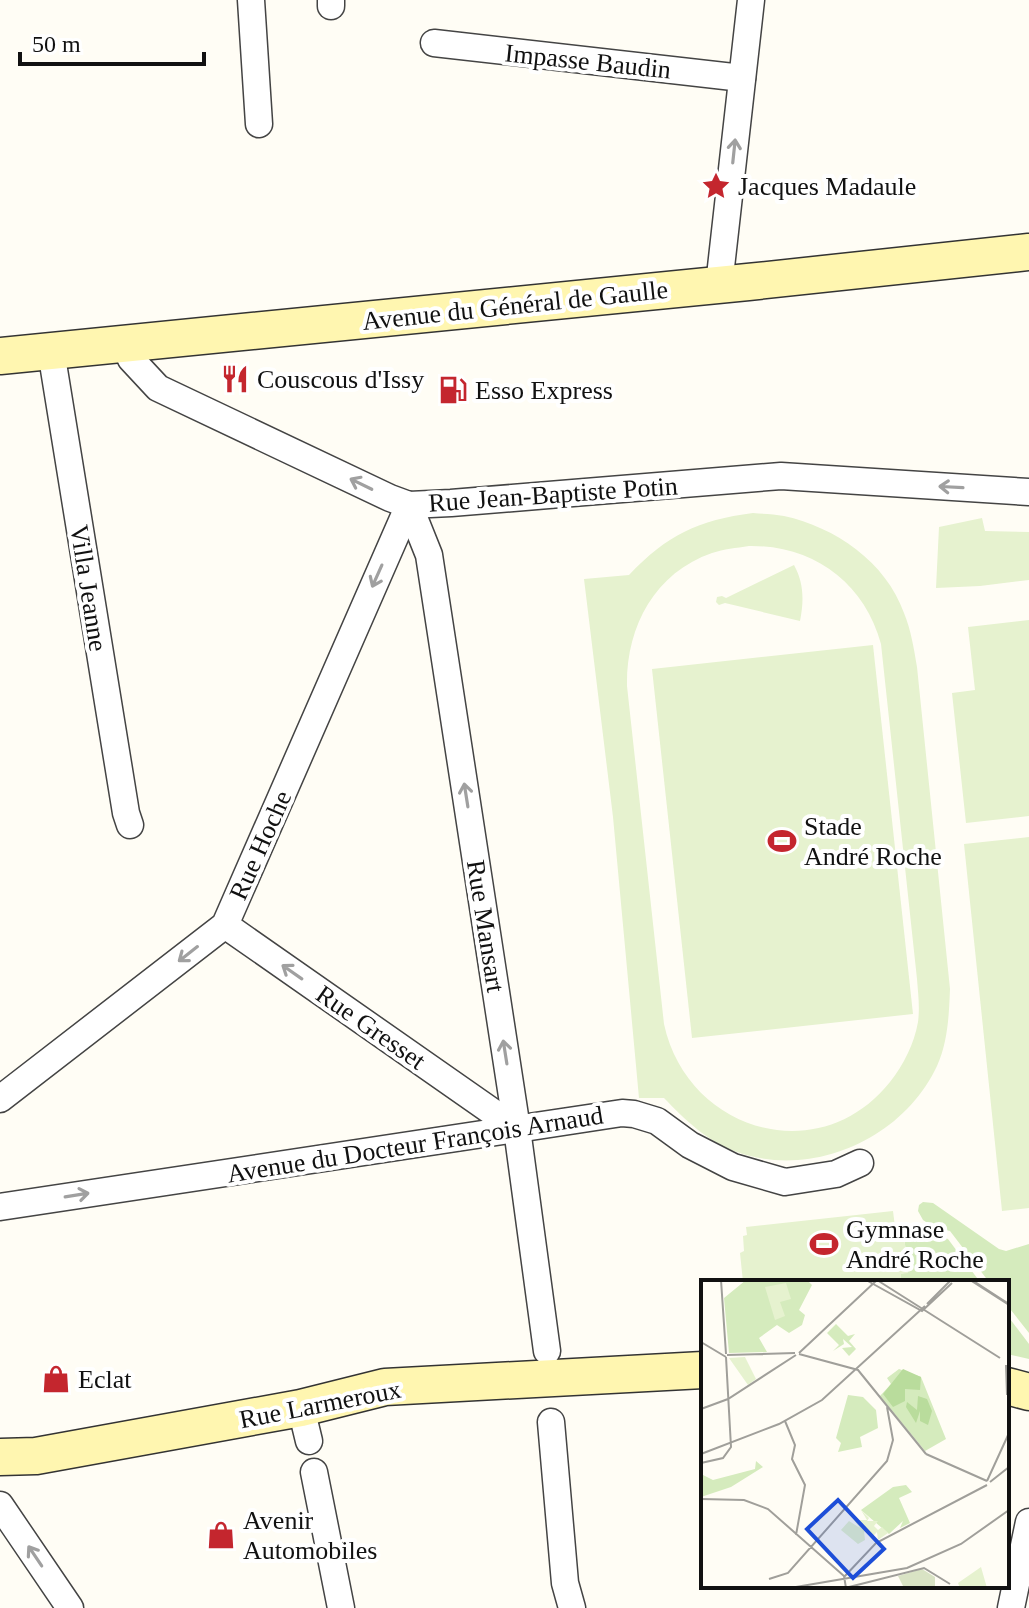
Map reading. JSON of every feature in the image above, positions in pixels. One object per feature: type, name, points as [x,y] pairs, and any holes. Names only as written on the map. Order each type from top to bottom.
[{"type":"main road","name":"Avenue du Général de Gaulle","points":[[0,356],[1029,252]]},
{"type":"main road","name":"Rue Larmeroux","points":[[0,1457],[36,1456],[305,1424],[385,1387],[701,1370]]},
{"type":"main road","points":[[1009,1387],[1029,1392]]},
{"type":"main road","name":"Rue Larmeroux","points":[[0,1473],[36,1456]]},
{"type":"street","points":[[251,0],[259,124]]},
{"type":"street","points":[[719,285],[751,0]]},
{"type":"street","name":"Impasse Baudin","points":[[434,43],[742,78]]},
{"type":"street","name":"Rue Jean-Baptiste Potin","points":[[124,344],[131,359],[158,388],[409,505],[781,476],[1029,492]]},
{"type":"street","name":"Villa Jeanne","points":[[51,351],[130,825]]},
{"type":"street","name":"Rue Hoche","points":[[0,1099],[225,925],[409,505]]},
{"type":"street","name":"Rue Mansart","points":[[409,505],[429,555],[517,1129],[547,1351]]},
{"type":"street","name":"Rue Gresset","points":[[225,925],[517,1129]]},
{"type":"street","name":"Avenue du Docteur François Arnaud","points":[[0,1207],[622,1113],[657,1121],[690,1145],[733,1167],[785,1182],[836,1174],[860,1163]]},
{"type":"street","points":[[551,1422],[565,1583],[572,1608]]},
{"type":"street","points":[[314,1472],[341,1608]]},
{"type":"street","points":[[0,1505],[70,1608]]},
{"type":"street","points":[[1011,1608],[1029,1522]]},
{"type":"green space","points":[[753,513],[780,515],[822,529],[840,538],[872,563],[896,595],[909,626],[917,667],[950,989],[944,1047],[922,1092],[902,1114],[879,1132],[824,1156],[795,1160],[766,1159],[726,1148],[689,1122],[664,1098],[639,1098],[613,817],[584,579],[629,575],[670,540],[700,525]],"holes":[[[749,546],[772,547],[814,560],[849,585],[873,622],[881,644],[919,1005],[911,1046],[890,1082],[861,1109],[828,1126],[793,1131],[759,1126],[727,1113],[699,1091],[677,1061],[664,1024],[627,686],[628,664],[638,624],[647,605],[674,574],[692,562],[717,552]]]},
{"type":"green space","points":[[982,518],[985,531],[1029,532],[1029,580],[936,588],[939,527]]},
{"type":"green space","points":[[794,565],[802,592],[800,621],[716,602],[717,597],[726,598]]},
{"type":"green space","points":[[1029,620],[1029,816],[966,823],[952,693],[975,690],[968,627]]},
{"type":"green space","name":"Stade André Roche","points":[[873,645],[913,1014],[692,1038],[652,669]]},
{"type":"green space","points":[[1029,837],[1029,1208],[1002,1211],[964,844]]},
{"type":"green space","points":[[923,1202],[933,1203],[999,1249],[1006,1251],[1029,1244],[1029,1333],[1009,1308],[1009,1280],[987,1280],[950,1231],[935,1228],[923,1220],[918,1211]]},
{"type":"green space","name":"Gymnase André Roche","points":[[893,1211],[896,1235],[904,1235],[908,1273],[901,1274],[901,1280],[743,1280],[740,1253],[744,1251],[746,1227]]},
{"type":"green space","points":[[933,1233],[948,1239],[979,1280],[901,1280],[900,1274],[908,1272],[904,1235]]},
{"type":"green space","points":[[1009,1318],[1029,1344],[1029,1359],[1009,1354]]},
{"type":"place","name":"Jacques Madaule","points":[[716,186]]},
{"type":"place","name":"Couscous d'Issy","points":[[235,379]]},
{"type":"place","name":"Esso Express","points":[[453,390]]},
{"type":"place","name":"Stade André Roche","points":[[782,841]]},
{"type":"place","name":"Gymnase André Roche","points":[[824,1244]]},
{"type":"place","name":"Eclat","points":[[56,1379]]},
{"type":"place","name":"Avenir Automobiles","points":[[221,1535]]}]
